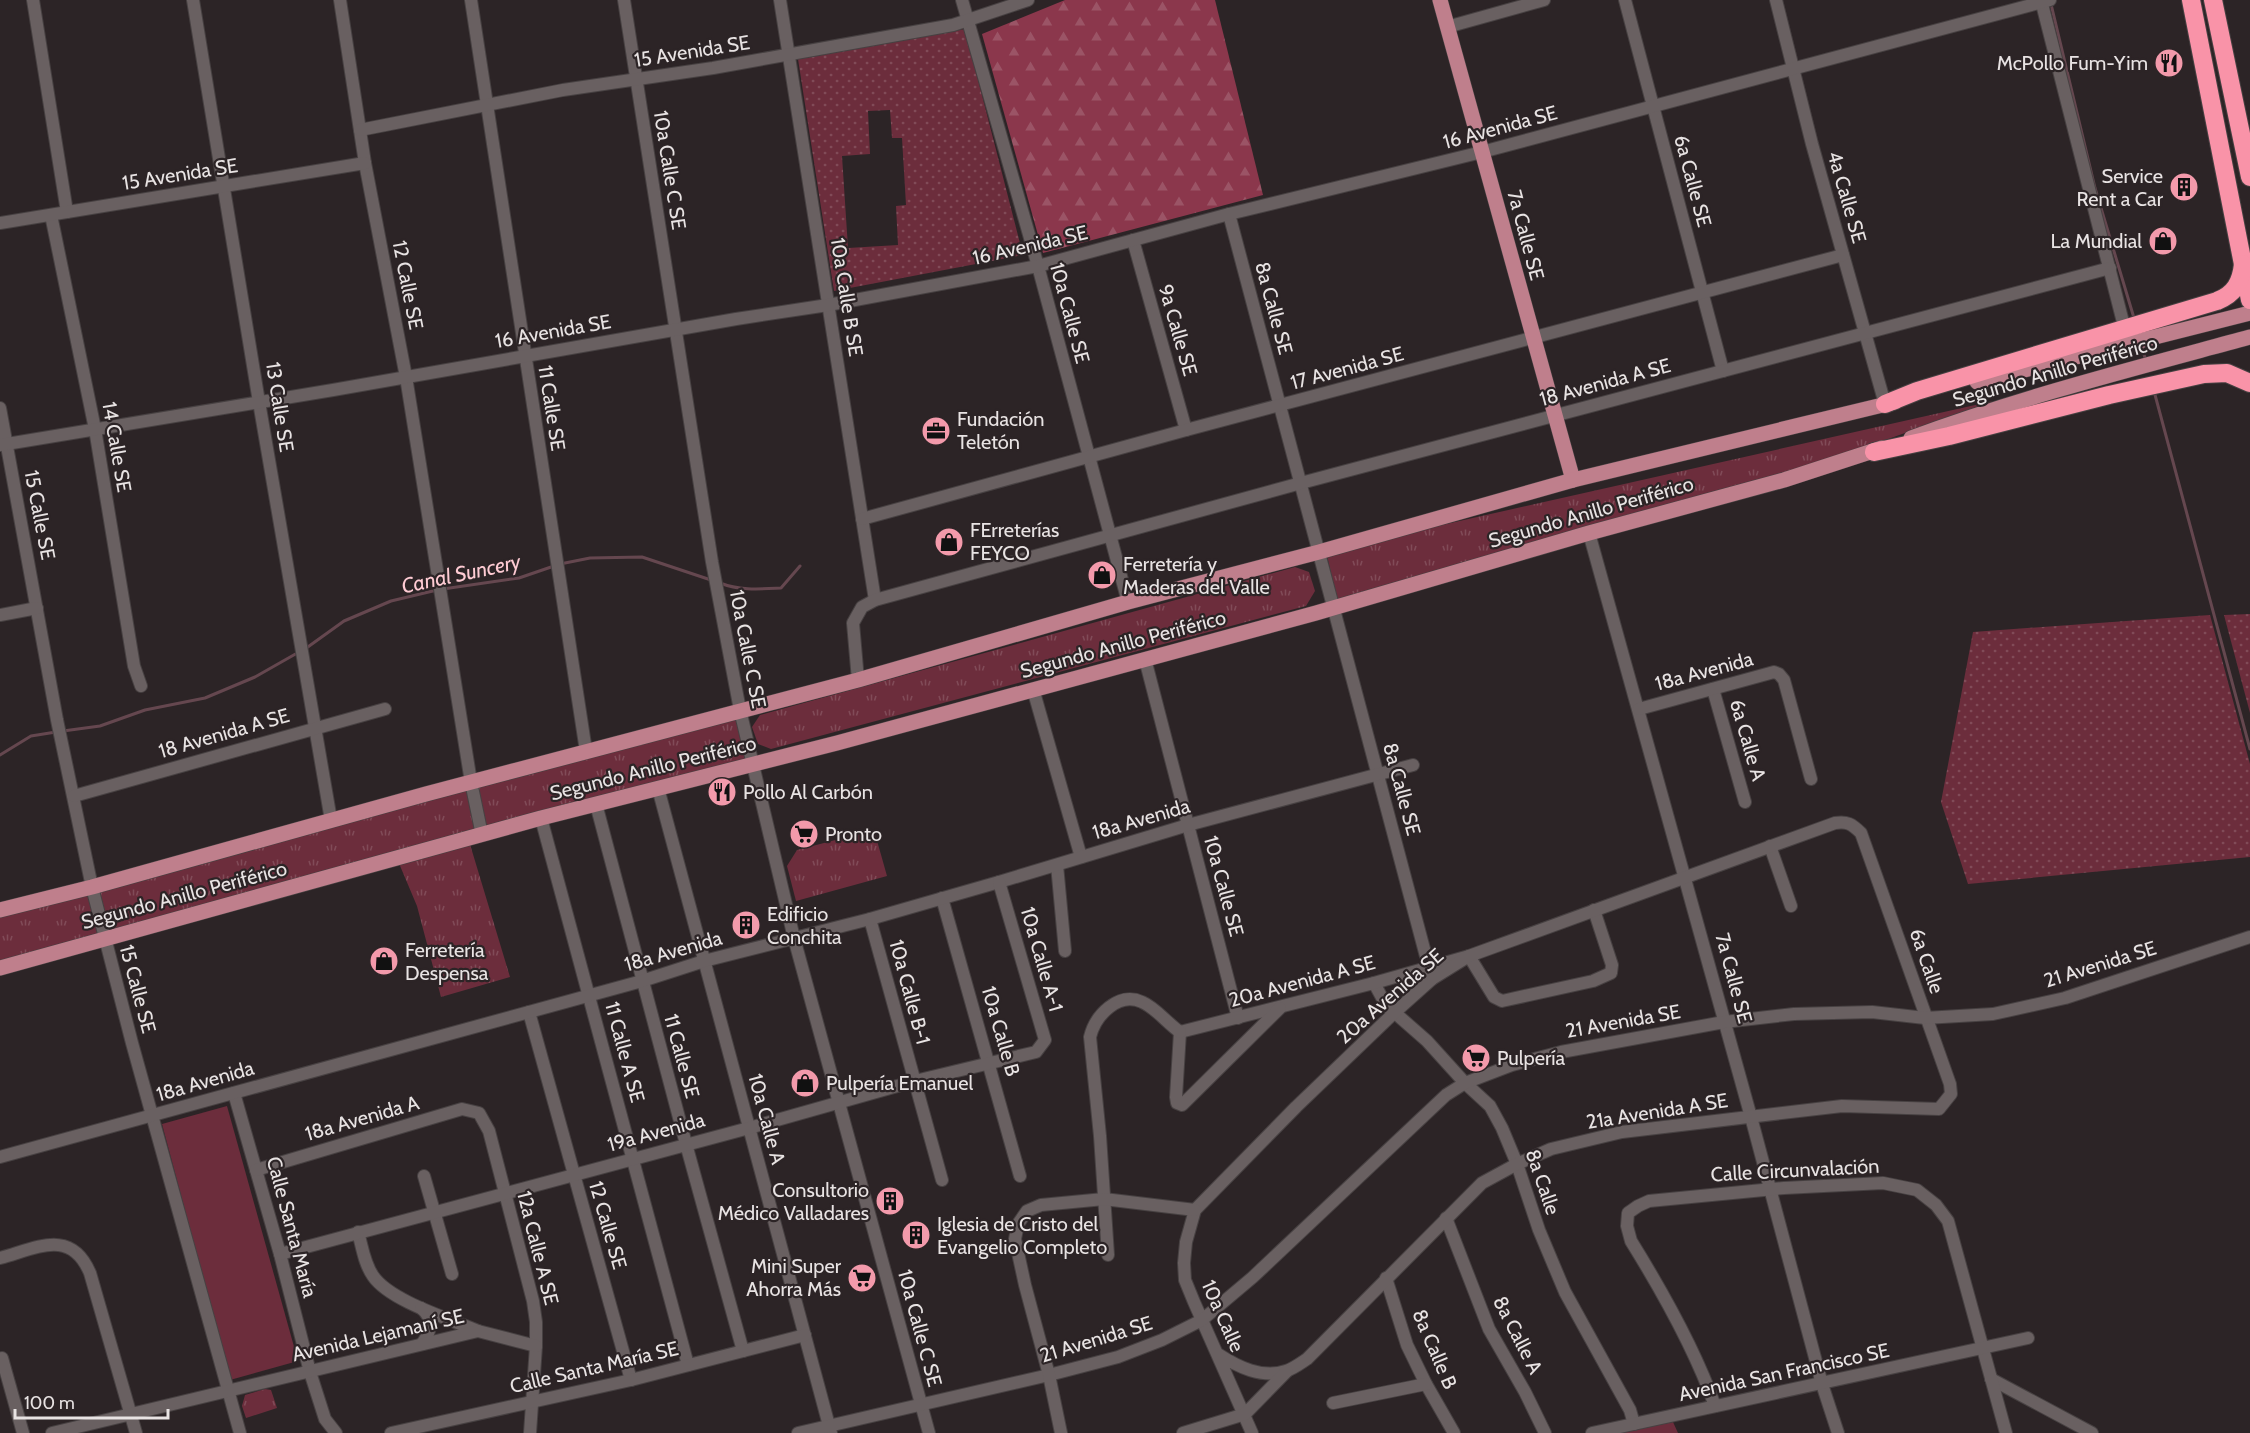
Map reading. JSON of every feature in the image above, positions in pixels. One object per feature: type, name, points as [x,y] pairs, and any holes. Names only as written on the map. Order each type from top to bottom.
[{"type":"highway","points":[[2191,0],[2250,300]]},
{"type":"highway","points":[[2212,0],[2250,177]]},
{"type":"highway","points":[[1885,404],[1917,391],[2223,299],[2237,287],[2243,264]]},
{"type":"highway","points":[[1874,452],[1949,436],[2109,395],[2212,373],[2235,375],[2250,383]]},
{"type":"main road","name":"7a Calle SE","points":[[1440,0],[1573,480]]},
{"type":"main road","name":"Segundo Anillo Periférico","points":[[0,910],[92,887],[586,751],[858,680],[1128,602],[1319,552],[1573,480],[2250,313]]},
{"type":"main road","name":"Segundo Anillo Periférico","points":[[0,968],[541,818],[753,764],[1334,608],[1589,533],[1784,480],[1874,452],[1994,409],[2250,337]]},
{"type":"street","points":[[33,0],[67,212]]},
{"type":"street","name":"13 Calle SE","points":[[193,0],[331,820]]},
{"type":"street","name":"12 Calle SE","points":[[340,0],[365,163],[406,377],[471,782]]},
{"type":"street","name":"11 Calle SE","points":[[471,0],[554,554],[586,751]]},
{"type":"street","name":"10a Calle C SE","points":[[624,0],[718,600],[740,710],[794,938],[929,1433]]},
{"type":"street","name":"10a Calle B SE","points":[[780,0],[875,600]]},
{"type":"street","name":"10a Calle SE","points":[[962,0],[1038,266],[1128,602]]},
{"type":"street","name":"15 Avenida SE","points":[[360,130],[563,90],[789,54],[968,21],[1028,0]]},
{"type":"street","points":[[1447,27],[1544,0]]},
{"type":"street","name":"6a Calle SE","points":[[1625,0],[1723,371]]},
{"type":"street","name":"4a Calle SE","points":[[1776,0],[1885,404]]},
{"type":"street","points":[[2044,1],[2125,330]]},
{"type":"street","name":"16 Avenida SE","points":[[3,445],[525,357],[675,329],[828,305],[1038,266],[1229,214],[1482,152],[2044,1]]},
{"type":"street","name":"15 Avenida SE","points":[[0,223],[365,163]]},
{"type":"street","name":"8a Calle SE","points":[[1229,214],[1431,973]]},
{"type":"street","name":"14 Calle SE","points":[[51,215],[94,429],[134,666],[141,686]]},
{"type":"street","name":"9a Calle SE","points":[[1133,240],[1186,430]]},
{"type":"street","name":"17 Avenida SE","points":[[862,519],[1843,255]]},
{"type":"street","name":"18 Avenida A SE","points":[[875,600],[1301,483],[2110,268]]},
{"type":"street","name":"15 Calle SE","points":[[0,408],[3,445],[38,608],[57,720],[92,887],[152,1117],[240,1433]]},
{"type":"street","name":"7a Calle SE","points":[[1589,533],[1751,1117],[1822,1384],[1838,1433]]},
{"type":"street","points":[[858,680],[853,623],[862,607],[875,600]]},
{"type":"street","points":[[0,615],[38,608]]},
{"type":"street","name":"10a Calle SE","points":[[1145,659],[1238,1018]]},
{"type":"street","name":"18a Avenida","points":[[1639,709],[1774,672],[1779,674],[1784,680],[1811,779]]},
{"type":"street","points":[[1033,689],[1081,857]]},
{"type":"street","name":"6a Calle A","points":[[1713,689],[1745,802]]},
{"type":"street","name":"18 Avenida A SE","points":[[74,796],[385,709]]},
{"type":"street","name":"18a Avenida","points":[[0,1157],[642,981],[704,961],[870,919],[1056,866],[1188,825],[1413,765]]},
{"type":"street","points":[[471,782],[482,835]]},
{"type":"street","name":"10a Calle A","points":[[658,788],[830,1429]]},
{"type":"street","name":"11 Calle SE","points":[[596,804],[743,1351]]},
{"type":"street","name":"11 Calle A SE","points":[[541,818],[688,1365]]},
{"type":"street","name":"20a Avenida SE","points":[[1195,1210],[1296,1107],[1394,1013],[1431,973],[1469,956],[1835,823],[1845,821],[1853,825]]},
{"type":"street","name":"6a Calle","points":[[1853,825],[1861,833],[1950,1084],[1951,1094],[1939,1109]]},
{"type":"street","points":[[1770,846],[1791,906]]},
{"type":"street","points":[[1056,866],[1065,951]]},
{"type":"street","name":"10a Calle A-1","points":[[999,882],[1045,1040],[1041,1047]]},
{"type":"street","name":"10a Calle B","points":[[942,898],[1020,1176]]},
{"type":"street","points":[[1469,956],[1494,997],[1503,1001],[1604,978],[1611,973],[1612,965],[1594,910]]},
{"type":"street","name":"10a Calle B-1","points":[[870,919],[942,1180]]},
{"type":"street","name":"21 Avenida SE","points":[[798,1433],[830,1429],[1118,1357],[1162,1340],[1202,1320],[1253,1277],[1446,1095],[1465,1083],[1512,1065],[1561,1052],[1724,1022],[1794,1014],[1861,1013],[1925,1018],[1993,1014],[2066,998],[2250,937]]},
{"type":"street","name":"20a Avenida A SE","points":[[1180,1032],[1374,983],[1431,973]]},
{"type":"street","name":"8a Calle","points":[[1374,983],[1386,1005],[1427,1041],[1465,1083],[1490,1106],[1517,1164],[1539,1230],[1565,1292],[1630,1410],[1634,1424]]},
{"type":"street","points":[[1108,1255],[1090,1037],[1093,1025],[1102,1012],[1114,1004],[1127,1000],[1141,1001],[1180,1032],[1176,1096],[1179,1105],[1187,1101],[1281,1007]]},
{"type":"street","name":"12 Calle SE","points":[[530,1012],[631,1380]]},
{"type":"street","name":"19a Avenida","points":[[280,1254],[915,1081],[1036,1052],[1041,1047]]},
{"type":"street","name":"Calle Santa María","points":[[234,1093],[280,1254],[310,1371]]},
{"type":"street","name":"21a Avenida A SE","points":[[1287,1371],[1307,1359],[1482,1183],[1551,1149],[1622,1132],[1842,1106],[1939,1109]]},
{"type":"street","name":"18a Avenida A","points":[[256,1170],[462,1109],[479,1113]]},
{"type":"street","name":"12a Calle A SE","points":[[479,1113],[489,1131],[533,1301],[536,1346],[530,1433]]},
{"type":"street","points":[[424,1176],[452,1274]]},
{"type":"street","name":"Calle Circunvalación","points":[[1715,1406],[1708,1386],[1680,1330],[1631,1241],[1627,1226],[1628,1214],[1649,1201],[1770,1189],[1883,1183],[1917,1191],[1936,1205],[1948,1221],[2006,1433]]},
{"type":"street","points":[[1061,1433],[1049,1375],[1025,1285],[1016,1239],[1018,1224],[1027,1211],[1041,1205],[1104,1199],[1195,1210]]},
{"type":"street","name":"10a Calle","points":[[1195,1210],[1186,1242],[1185,1280],[1252,1433]]},
{"type":"street","name":"8a Calle A","points":[[1446,1218],[1489,1329],[1525,1392],[1545,1433]]},
{"type":"street","points":[[358,1232],[367,1266],[386,1290],[478,1331]]},
{"type":"street","points":[[0,1258],[57,1243],[73,1248],[84,1258],[136,1433]]},
{"type":"street","name":"8a Calle B","points":[[1386,1278],[1407,1345],[1454,1433]]},
{"type":"street","points":[[420,1307],[429,1317],[431,1326],[422,1344]]},
{"type":"street","name":"Avenida Lejamaní SE","points":[[52,1433],[228,1389],[478,1331],[536,1346]]},
{"type":"street","name":"Calle Santa María SE","points":[[391,1433],[631,1380],[805,1335]]},
{"type":"street","name":"Avenida San Francisco SE","points":[[1592,1433],[2028,1338]]},
{"type":"street","points":[[1218,1354],[1249,1370],[1264,1373],[1287,1371]]},
{"type":"street","points":[[2,1358],[23,1433]]},
{"type":"street","points":[[310,1371],[325,1419],[336,1433]]},
{"type":"street","points":[[1184,1433],[1245,1414],[1287,1371]]},
{"type":"street","points":[[1991,1379],[2091,1433]]},
{"type":"street","points":[[1334,1402],[1426,1384]]},
{"type":"green space","points":[[1065,0],[1215,0],[1263,195],[1043,253],[982,34]]},
{"type":"green space","points":[[965,29],[1023,255],[834,291],[798,59]],"holes":[[[890,110],[892,138],[902,138],[906,205],[896,206],[898,245],[848,248],[842,156],[870,154],[868,111]]]},
{"type":"green space","points":[[1993,401],[1770,482],[1337,601],[1326,551]]},
{"type":"green space","points":[[1295,567],[1309,572],[1315,591],[1306,606],[771,749],[758,744],[752,727],[760,715]]},
{"type":"green space","points":[[2250,614],[2250,713],[2224,615]]},
{"type":"green space","points":[[2210,615],[2250,764],[2250,857],[1968,884],[1941,802],[1973,632]]},
{"type":"green space","points":[[735,712],[747,761],[482,833],[472,782]]},
{"type":"green space","points":[[469,783],[481,834],[0,967],[0,912]]},
{"type":"green space","points":[[874,830],[887,876],[796,901],[787,866],[797,850]]},
{"type":"green space","points":[[469,841],[510,977],[441,997],[417,906],[398,861]]},
{"type":"green space","points":[[227,1106],[298,1361],[230,1380],[162,1124]]},
{"type":"green space","points":[[265,1389],[271,1390],[277,1408],[246,1418],[242,1406],[245,1395]]},
{"type":"green space","points":[[1673,1422],[1678,1433],[1618,1433]]},
{"type":"waterway","points":[[2051,4],[2095,188],[2134,318]]},
{"type":"waterway","points":[[2141,345],[2146,361]]},
{"type":"waterway","points":[[2154,391],[2250,749]]},
{"type":"waterway","name":"Canal Suncery","points":[[560,564],[590,558],[642,557],[711,580]]},
{"type":"waterway","name":"Canal Suncery","points":[[443,589],[519,578],[554,566]]},
{"type":"waterway","name":"Canal Suncery","points":[[720,583],[743,588],[781,588],[800,566]]},
{"type":"waterway","name":"Canal Suncery","points":[[305,649],[344,621],[391,601],[437,590]]},
{"type":"waterway","name":"Canal Suncery","points":[[63,731],[100,726],[145,710],[205,698],[255,677],[299,652]]},
{"type":"waterway","name":"Canal Suncery","points":[[0,755],[31,736],[56,732]]},
{"type":"place","name":"McPollo Fum-Yim","points":[[2169,63]]},
{"type":"place","name":"Service Rent a Car","points":[[2184,187]]},
{"type":"place","name":"La Mundial","points":[[2163,241]]},
{"type":"place","name":"Fundación Teletón","points":[[936,431]]},
{"type":"place","name":"FErreterías FEYCO","points":[[949,542]]},
{"type":"place","name":"Ferretería y Maderas del Valle","points":[[1102,575]]},
{"type":"place","name":"Pollo Al Carbón","points":[[722,792]]},
{"type":"place","name":"Pronto","points":[[804,834]]},
{"type":"place","name":"Edificio Conchita","points":[[746,925]]},
{"type":"place","name":"Ferretería Despensa","points":[[384,961]]},
{"type":"place","name":"Pulpería","points":[[1476,1058]]},
{"type":"place","name":"Pulpería Emanuel","points":[[805,1083]]},
{"type":"place","name":"Consultorio Médico Valladares","points":[[890,1201]]},
{"type":"place","name":"Iglesia de Cristo del Evangelio Completo","points":[[916,1235]]},
{"type":"place","name":"Mini Super Ahorra Más","points":[[862,1278]]}]
